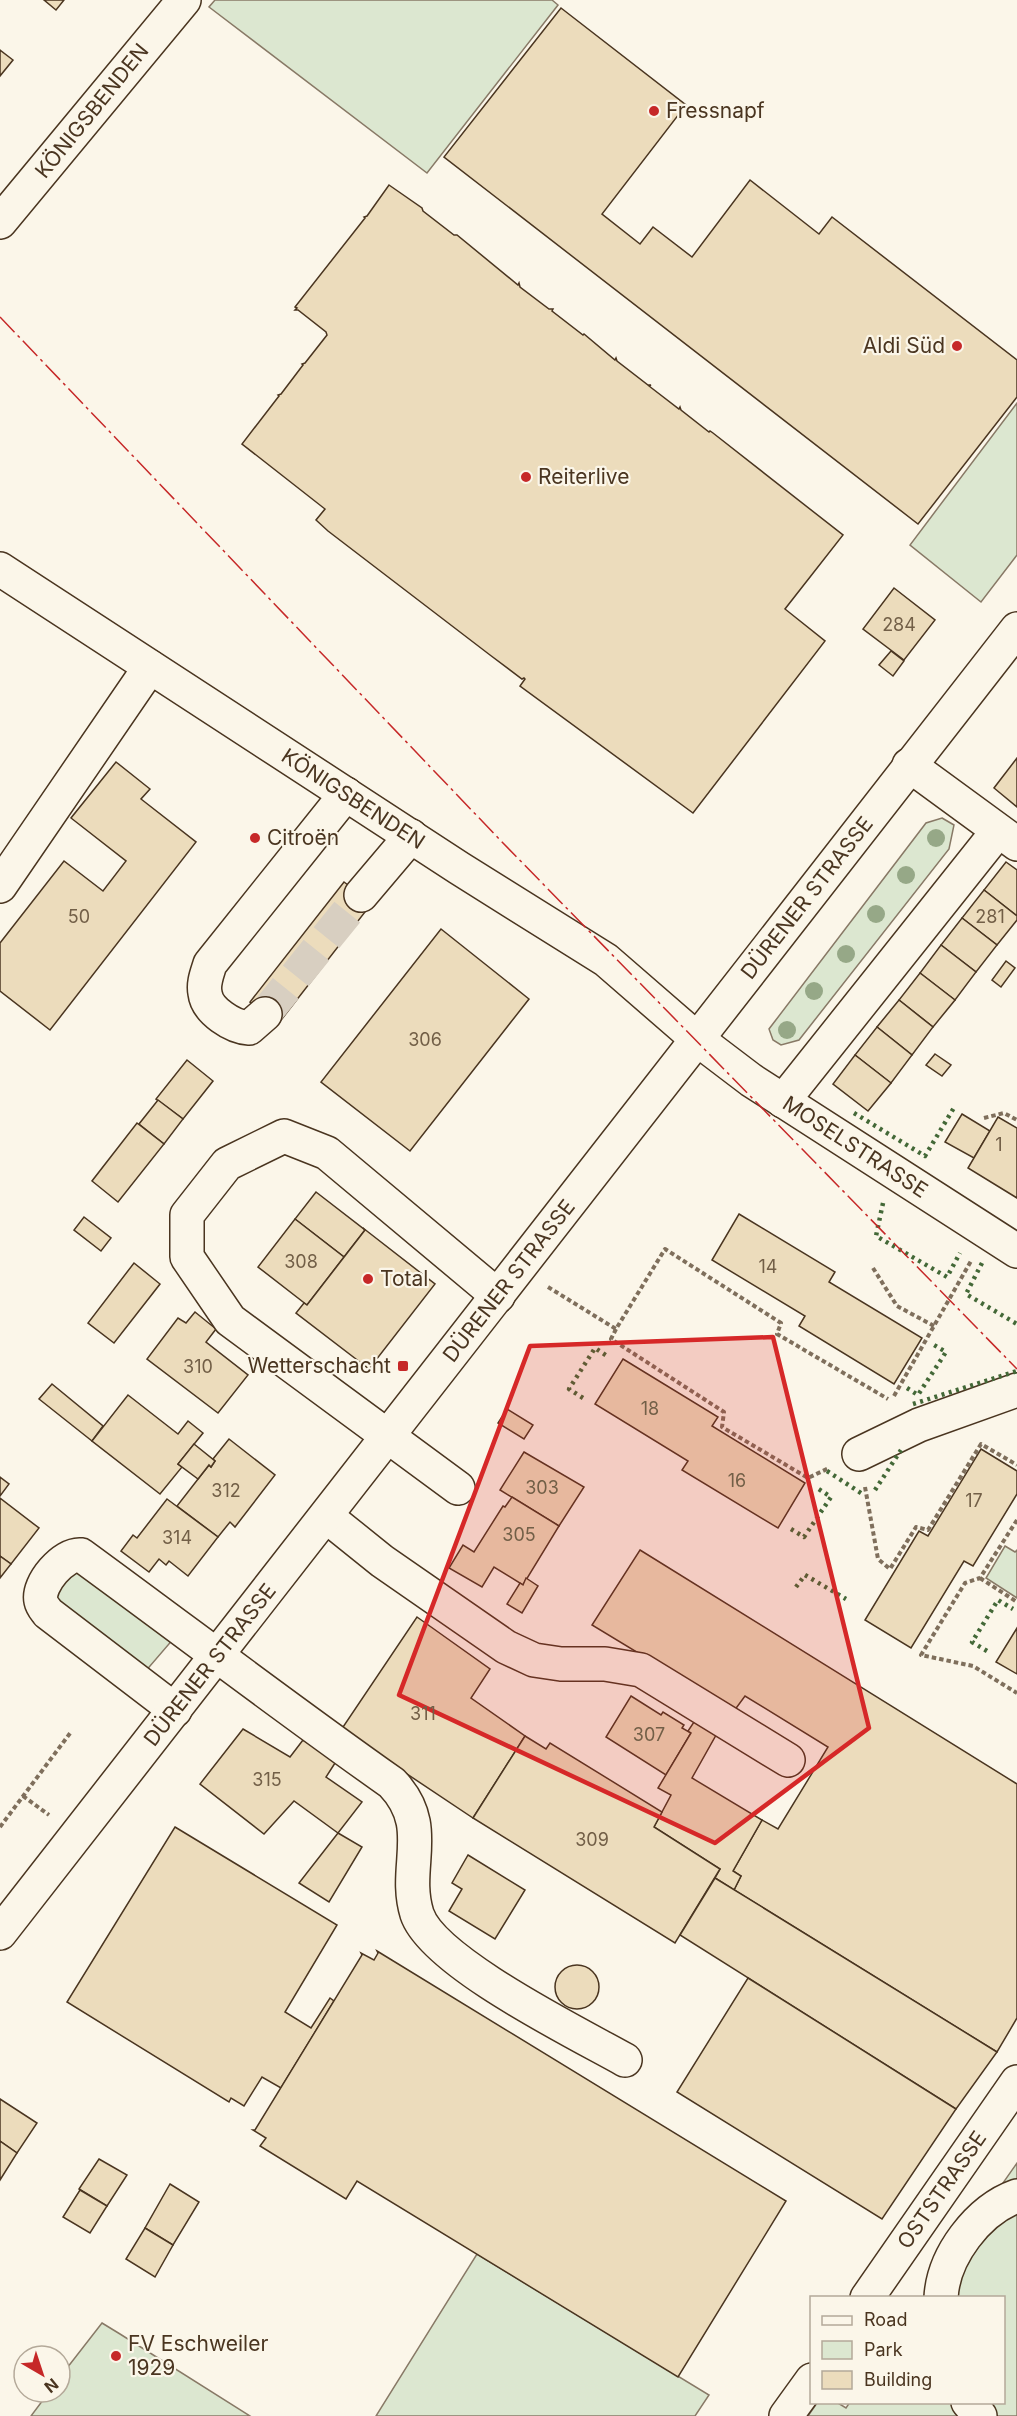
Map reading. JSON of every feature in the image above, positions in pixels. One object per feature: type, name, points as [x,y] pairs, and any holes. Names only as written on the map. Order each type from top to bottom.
[{"type":"street","name":"KÖNIGSBENDEN","points":[[0,222],[184,0]]},
{"type":"street","name":"KÖNIGSBENDEN","points":[[0,569],[606,960],[697,1039]]},
{"type":"street","name":"DÜRENER STRASSE","points":[[0,1934],[1017,629]]},
{"type":"street","points":[[0,886],[150,667]]},
{"type":"street","points":[[783,1101],[1007,838],[909,765]]},
{"type":"street","points":[[265,1014],[249,1028],[239,1028],[212,1008],[205,996],[205,982],[210,964],[346,794]]},
{"type":"street","points":[[361,895],[411,836]]},
{"type":"street","name":"MOSELSTRASSE","points":[[697,1039],[783,1101],[1017,1251]]},
{"type":"street","points":[[458,1488],[230,1320],[187,1257],[187,1215],[227,1164],[284,1137],[327,1153],[498,1296]]},
{"type":"street","points":[[860,1454],[919,1425],[1017,1390]]},
{"type":"street","points":[[326,1516],[382,1561],[506,1647],[534,1660],[561,1664],[605,1664],[641,1670],[788,1760]]},
{"type":"street","points":[[175,1710],[48,1613],[40,1599],[52,1572],[74,1554],[81,1555],[218,1654],[287,1709],[392,1783],[404,1795],[411,1810],[415,1840],[414,1896],[423,1929],[438,1945],[483,1979],[625,2060]]},
{"type":"street","name":"OSTSTRASSE","points":[[868,2296],[1017,2082]]},
{"type":"street","points":[[941,2296],[942,2282],[963,2239],[987,2213],[1017,2196]]},
{"type":"street","points":[[924,2216],[963,2239]]},
{"type":"street","points":[[786,2416],[810,2382]]},
{"type":"street","points":[[969,2404],[980,2416]]},
{"type":"path","points":[[984,1118],[1004,1113],[1017,1120]]},
{"type":"path","points":[[987,1233],[891,1401],[777,1334],[781,1323],[665,1249],[611,1339],[724,1412],[722,1427],[808,1478],[860,1454],[878,1559],[890,1569],[916,1527],[928,1530],[981,1444],[1017,1465]]},
{"type":"path","points":[[520,1268],[616,1329]]},
{"type":"path","points":[[873,1268],[897,1306],[934,1326]]},
{"type":"path","points":[[1017,1520],[980,1578],[965,1583],[921,1655],[973,1666],[1017,1693]]},
{"type":"path","points":[[980,1578],[1017,1602]]},
{"type":"path","points":[[0,1827],[71,1732]]},
{"type":"highlighted area","points":[[773,1337],[869,1728],[715,1843],[399,1695],[530,1346]]},
{"type":"green space","points":[[215,0],[552,0],[558,5],[427,173],[209,7]]},
{"type":"green space","points":[[1017,403],[1017,555],[981,602],[910,545]]},
{"type":"green space","points":[[942,818],[954,825],[949,849],[799,1040],[781,1045],[773,1040],[769,1029],[926,823]]},
{"type":"green space","points":[[1005,1546],[1015,1552],[1017,1550],[1017,1598],[986,1578]]},
{"type":"green space","points":[[70,1563],[175,1637],[144,1673],[51,1599]]},
{"type":"green space","points":[[1017,2163],[1017,2416],[808,2416],[816,2404],[840,2404],[846,2408],[849,2404],[1005,2404],[1005,2296],[924,2296]]},
{"type":"green space","points":[[477,2254],[709,2395],[695,2416],[376,2416]]},
{"type":"green space","name":"FV Eschweiler 1929","points":[[102,2323],[250,2416],[31,2416],[40,2404],[72,2404],[72,2362]]},
{"type":"building","points":[[44,0],[64,0],[56,10]]},
{"type":"building","points":[[561,8],[686,105],[602,214],[640,244],[653,227],[692,257],[750,180],[819,234],[832,217],[1017,360],[1017,397],[918,524],[444,157]]},
{"type":"building","points":[[0,50],[13,60],[0,76]]},
{"type":"building","name":"Reiterlive","points":[[389,185],[422,208],[518,285],[519,283],[520,287],[549,309],[553,309],[552,311],[651,385],[649,386],[679,409],[680,407],[843,535],[785,609],[825,641],[693,813],[520,686],[524,678],[522,679],[328,531],[316,520],[325,509],[242,444],[302,364],[327,335],[298,310],[295,310],[297,308],[295,307]]},
{"type":"building","points":[[894,588],[935,620],[904,660],[863,629]]},
{"type":"building","points":[[891,651],[904,661],[893,676],[879,665]]},
{"type":"building","points":[[1017,758],[1017,807],[994,788]]},
{"type":"building","points":[[116,762],[150,789],[141,799],[196,842],[50,1030],[0,991],[0,943],[64,861],[103,891],[126,861],[71,818]]},
{"type":"building","points":[[1006,862],[1017,870],[1017,916],[984,890]]},
{"type":"building","points":[[344,882],[372,903],[278,1024],[250,1002]]},
{"type":"building","points":[[984,890],[1017,916],[1017,920],[997,945],[962,918]]},
{"type":"building","points":[[962,918],[997,945],[976,972],[941,945]]},
{"type":"building","points":[[441,929],[529,999],[410,1151],[321,1082]]},
{"type":"building","points":[[941,945],[976,972],[955,1000],[920,973]]},
{"type":"building","points":[[1006,961],[1015,968],[1001,987],[992,980]]},
{"type":"building","points":[[920,973],[955,1000],[933,1027],[899,1000]]},
{"type":"building","points":[[899,1000],[933,1027],[912,1055],[877,1027]]},
{"type":"building","points":[[877,1027],[912,1055],[891,1083],[855,1055]]},
{"type":"building","points":[[935,1054],[951,1065],[942,1076],[926,1065]]},
{"type":"building","points":[[855,1055],[891,1083],[868,1111],[833,1084]]},
{"type":"building","points":[[187,1060],[213,1081],[183,1119],[156,1099]]},
{"type":"building","points":[[158,1100],[183,1119],[164,1144],[139,1124]]},
{"type":"building","points":[[962,1114],[990,1131],[974,1158],[945,1142]]},
{"type":"building","points":[[998,1117],[1017,1128],[1017,1198],[968,1168]]},
{"type":"building","points":[[137,1123],[164,1144],[118,1202],[92,1181]]},
{"type":"building","points":[[316,1192],[365,1230],[344,1257],[295,1219]]},
{"type":"building","points":[[739,1214],[835,1272],[829,1282],[922,1338],[894,1384],[799,1326],[805,1316],[712,1260]]},
{"type":"building","points":[[84,1217],[111,1238],[101,1251],[74,1230]]},
{"type":"building","points":[[295,1219],[344,1257],[307,1305],[258,1267]]},
{"type":"building","points":[[363,1228],[435,1284],[369,1369],[296,1313],[304,1303],[307,1305],[365,1230]]},
{"type":"building","points":[[134,1263],[160,1284],[114,1343],[88,1323]]},
{"type":"building","points":[[195,1312],[216,1329],[206,1342],[248,1375],[218,1413],[147,1359],[178,1318],[186,1323]]},
{"type":"building","points":[[623,1359],[718,1417],[712,1426],[805,1483],[778,1528],[682,1470],[688,1461],[595,1404]]},
{"type":"building","points":[[52,1384],[103,1426],[92,1441],[39,1399]]},
{"type":"building","points":[[128,1395],[178,1434],[188,1421],[203,1433],[178,1464],[182,1467],[160,1494],[92,1441]]},
{"type":"building","points":[[507,1409],[533,1425],[524,1439],[498,1423]]},
{"type":"building","points":[[229,1439],[275,1475],[235,1527],[230,1522],[218,1537],[177,1506],[209,1465],[211,1467],[215,1461],[213,1459]]},
{"type":"building","points":[[194,1444],[215,1461],[198,1479],[178,1464]]},
{"type":"building","points":[[981,1449],[1017,1471],[1017,1494],[973,1566],[964,1561],[911,1648],[865,1620],[919,1531],[928,1536]]},
{"type":"building","points":[[524,1452],[584,1487],[559,1526],[500,1490]]},
{"type":"building","points":[[0,1477],[9,1484],[0,1496]]},
{"type":"building","points":[[512,1497],[559,1526],[523,1585],[494,1567],[482,1587],[449,1568],[463,1545],[474,1552],[503,1506],[505,1507]]},
{"type":"building","points":[[0,1498],[39,1528],[11,1564],[0,1556]]},
{"type":"building","points":[[167,1499],[218,1537],[188,1576],[169,1561],[166,1565],[159,1559],[149,1572],[121,1551],[133,1535],[137,1538]]},
{"type":"building","points":[[640,1550],[1017,1784],[1017,2018],[997,2052],[734,1890],[741,1876],[733,1871],[762,1820],[778,1829],[828,1747],[745,1696],[734,1711],[592,1625]]},
{"type":"building","points":[[0,1556],[11,1564],[0,1578]]},
{"type":"building","points":[[526,1578],[538,1586],[522,1613],[507,1604],[520,1583],[523,1585]]},
{"type":"building","points":[[417,1617],[490,1669],[471,1698],[525,1736],[473,1818],[341,1730]]},
{"type":"building","points":[[1017,1628],[1017,1674],[996,1662]]},
{"type":"building","points":[[631,1696],[661,1715],[663,1712],[684,1725],[682,1728],[691,1733],[666,1775],[606,1737]]},
{"type":"building","points":[[698,1716],[720,1728],[692,1778],[762,1820],[733,1871],[741,1876],[734,1890],[715,1878],[720,1869],[654,1827],[671,1795],[658,1788],[691,1733],[688,1731]]},
{"type":"building","points":[[243,1729],[290,1757],[303,1740],[337,1760],[326,1777],[362,1802],[338,1833],[294,1801],[264,1834],[200,1784]]},
{"type":"building","points":[[525,1736],[546,1749],[550,1743],[662,1812],[654,1827],[720,1869],[675,1943],[473,1818]]},
{"type":"building","points":[[175,1827],[337,1925],[285,2012],[311,2028],[330,1998],[334,2001],[281,2088],[262,2077],[244,2106],[231,2098],[229,2102],[67,2002]]},
{"type":"building","points":[[338,1833],[362,1847],[329,1902],[299,1883]]},
{"type":"building","points":[[468,1855],[525,1890],[495,1939],[449,1911],[462,1889],[452,1883]]},
{"type":"building","points":[[715,1878],[997,2052],[956,2109],[680,1935]]},
{"type":"building","points":[[377,1951],[786,2201],[678,2377],[357,2181],[346,2199],[260,2146],[266,2138],[253,2130],[362,1955],[361,1953],[374,1960]]},
{"type":"building","points":[[577,1965],[586,1966],[593,1971],[598,1978],[598,1996],[593,2003],[586,2008],[577,2009],[568,2008],[561,2003],[556,1996],[555,1987],[556,1978],[561,1971],[568,1966]]},
{"type":"building","points":[[748,1978],[956,2109],[882,2219],[677,2092]]},
{"type":"building","points":[[0,2099],[37,2123],[17,2153],[0,2141]]},
{"type":"building","points":[[0,2141],[17,2153],[0,2180]]},
{"type":"building","points":[[99,2159],[127,2175],[107,2206],[79,2189]]},
{"type":"building","points":[[170,2184],[199,2202],[173,2245],[145,2228]]},
{"type":"building","points":[[80,2190],[107,2206],[90,2233],[63,2217]]},
{"type":"building","points":[[145,2228],[173,2245],[155,2277],[126,2259]]},
{"type":"tunnel","points":[[265,1014],[361,895]]},
{"type":"hedge","points":[[854,1113],[925,1156],[955,1106]]},
{"type":"hedge","points":[[883,1203],[876,1236],[947,1277],[960,1253]]},
{"type":"hedge","points":[[982,1263],[966,1294],[1017,1324]]},
{"type":"hedge","points":[[907,1388],[918,1395],[946,1352],[934,1345]]},
{"type":"hedge","points":[[583,1398],[569,1389],[595,1348],[607,1356]]},
{"type":"hedge","points":[[913,1404],[1017,1371]]},
{"type":"hedge","points":[[875,1490],[901,1450]]},
{"type":"hedge","points":[[827,1471],[864,1495]]},
{"type":"hedge","points":[[791,1529],[804,1537],[831,1497],[817,1488]]},
{"type":"hedge","points":[[796,1587],[805,1575],[846,1599]]},
{"type":"hedge","points":[[987,1651],[972,1642],[998,1600],[1013,1609]]},
{"type":"power","points":[[0,317],[503,843],[1017,1369]]},
{"type":"place","name":"Fressnapf","points":[[654,111]]},
{"type":"place","name":"Aldi Süd","points":[[957,346]]},
{"type":"place","name":"Reiterlive","points":[[526,477]]},
{"type":"place","name":"Citroën","points":[[255,838]]},
{"type":"place","name":"Total","points":[[368,1279]]},
{"type":"place","name":"Wetterschacht","points":[[403,1366]]},
{"type":"place","name":"FV Eschweiler 1929","points":[[116,2356]]}]
